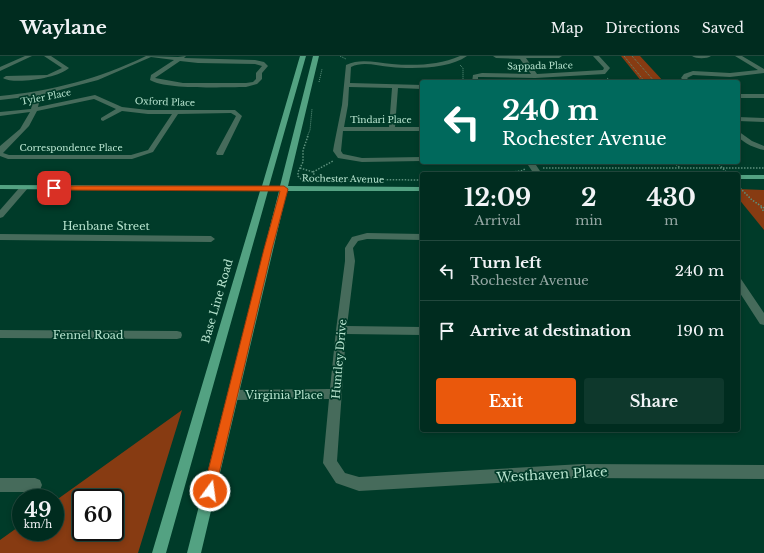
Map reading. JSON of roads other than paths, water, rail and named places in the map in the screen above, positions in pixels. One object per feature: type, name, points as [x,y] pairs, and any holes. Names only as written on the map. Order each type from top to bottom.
[{"type":"main road","name":"Base Line Road","points":[[159,553],[303,56]]},
{"type":"main road","points":[[194,553],[316,56]]},
{"type":"main road","points":[[740,177],[764,177]]},
{"type":"main road","name":"Rochester Avenue","points":[[0,188],[420,189]]},
{"type":"street","points":[[0,68],[29,56]]},
{"type":"street","points":[[6,78],[21,79],[64,71],[66,68],[64,66],[47,56]]},
{"type":"street","points":[[0,98],[38,93],[78,84],[110,75],[151,56],[181,58],[198,61],[262,62],[265,66],[260,73],[259,79],[255,83],[246,85],[182,85],[152,79],[153,76],[181,58]]},
{"type":"street","points":[[439,56],[448,61]]},
{"type":"street","points":[[420,159],[362,160],[341,156],[337,151],[345,105],[348,66],[351,62],[397,66],[422,66],[464,56]]},
{"type":"street","points":[[496,56],[559,56]]},
{"type":"street","name":"Sappada Place","points":[[475,79],[605,74],[607,68],[596,56]]},
{"type":"street","points":[[695,56],[708,56]]},
{"type":"street","points":[[738,56],[764,71]]},
{"type":"street","points":[[522,57],[535,76]]},
{"type":"street","points":[[686,80],[684,78],[686,75],[693,73],[730,75],[764,71]]},
{"type":"street","points":[[346,85],[420,87]]},
{"type":"street","points":[[392,129],[395,86]]},
{"type":"street","points":[[0,153],[2,148],[30,123],[35,110],[38,93]]},
{"type":"street","points":[[740,96],[764,96]]},
{"type":"street","name":"Tyler Place","points":[[0,114],[35,110],[95,97]]},
{"type":"street","name":"Oxford Place","points":[[95,97],[107,104],[121,109],[148,112],[227,110],[237,113],[239,116],[220,153]]},
{"type":"street","points":[[102,119],[121,109]]},
{"type":"street","name":"Correspondence Place","points":[[0,153],[8,156],[132,157],[142,155],[151,151],[176,112]]},
{"type":"street","points":[[740,119],[764,120]]},
{"type":"street","name":"Tindari Place","points":[[340,129],[420,128]]},
{"type":"street","points":[[740,135],[756,147],[764,148]]},
{"type":"street","points":[[527,165],[540,171]]},
{"type":"street","points":[[0,215],[24,188]]},
{"type":"street","name":"Huntley Drive","points":[[341,478],[330,463],[341,330],[350,261],[348,248],[356,239],[367,236],[420,237]]},
{"type":"street","name":"Henbane Street","points":[[0,237],[211,239]]},
{"type":"street","points":[[740,285],[764,321]]},
{"type":"street","points":[[341,330],[420,331]]},
{"type":"street","name":"Fennel Road","points":[[0,334],[177,335]]},
{"type":"street","name":"Virginia Place","points":[[233,395],[336,394]]},
{"type":"street","name":"Westhaven Place","points":[[341,478],[359,484],[582,471],[764,472]]},
{"type":"street","points":[[0,485],[35,485]]}]
